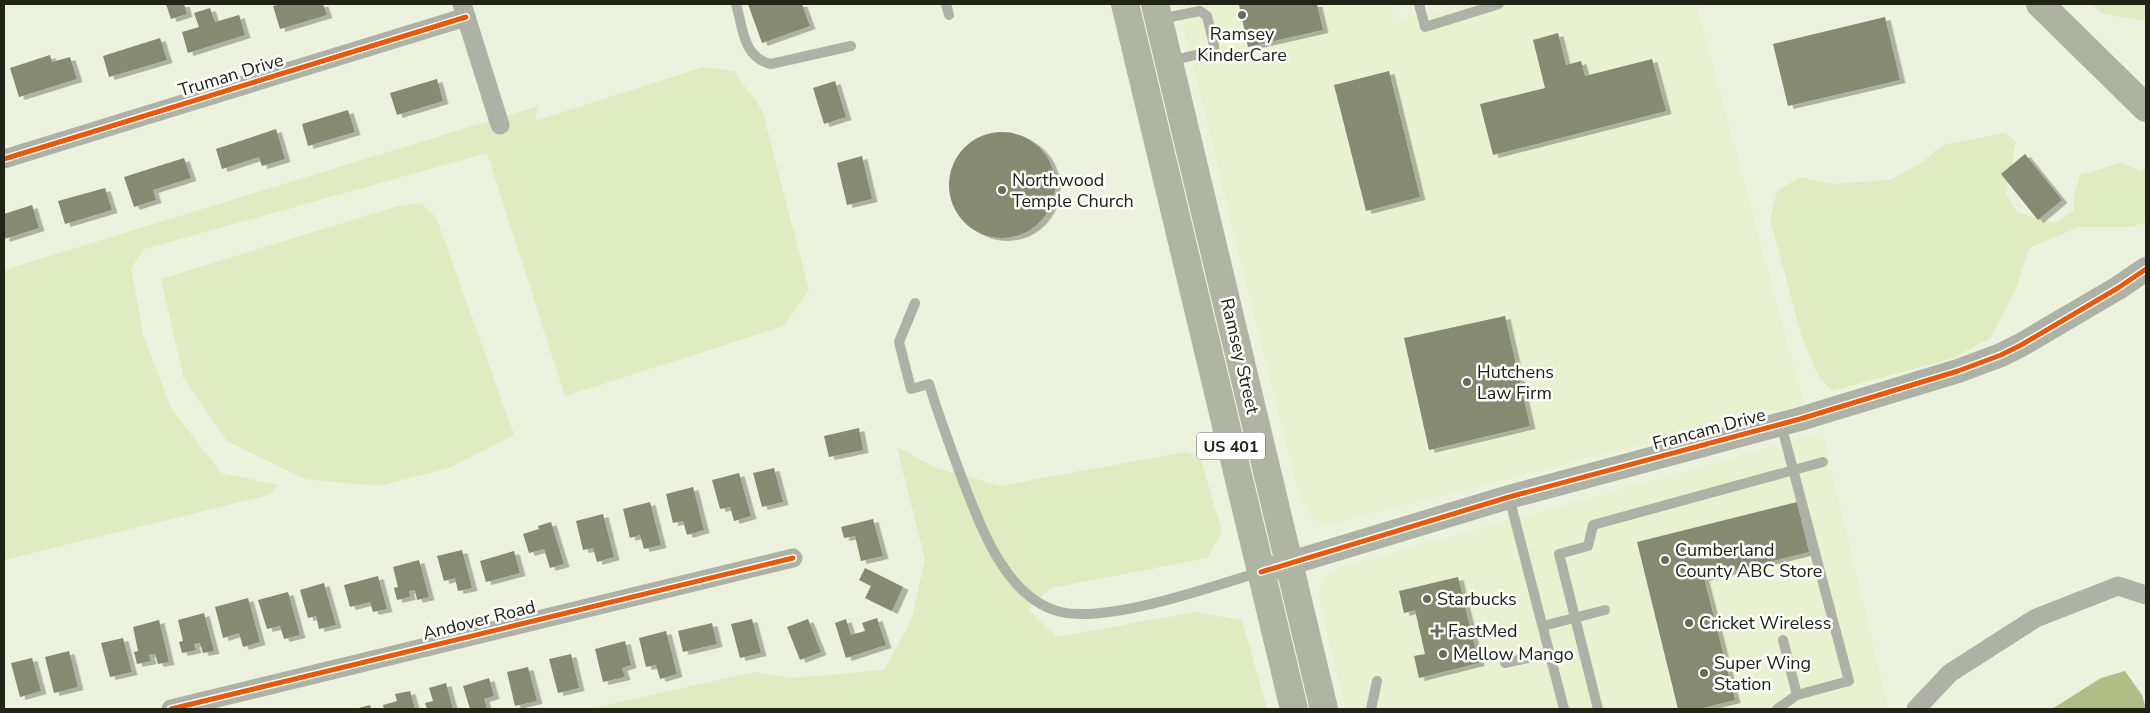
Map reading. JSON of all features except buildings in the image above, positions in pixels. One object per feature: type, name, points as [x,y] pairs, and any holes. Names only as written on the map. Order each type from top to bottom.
[{"type":"main road","name":"Ramsey Street","points":[[1125,4],[1294,709]]},
{"type":"main road","points":[[2040,4],[2146,108]]},
{"type":"main road","name":"Ramsey Street","points":[[1157,12],[1324,709]]},
{"type":"street","points":[[464,10],[500,125]]},
{"type":"street","name":"Truman Drive","points":[[4,159],[464,10]]},
{"type":"street","name":"Francam Drive","points":[[1261,572],[1509,497],[1781,424],[1958,371],[2001,355],[2118,288],[2146,269]]},
{"type":"street","name":"Andover Road","points":[[171,709],[793,558]]},
{"type":"street","points":[[1916,709],[1950,674],[2036,618],[2118,586],[2146,595]]},
{"type":"lane","points":[[736,4],[750,51],[761,62],[771,64],[851,46]]},
{"type":"lane","points":[[946,4],[949,15]]},
{"type":"lane","points":[[1419,4],[1425,27],[1500,4]]},
{"type":"lane","points":[[1157,12],[1204,12],[1207,16],[1214,45],[1214,49],[1208,52],[1169,62]]},
{"type":"lane","points":[[915,303],[899,342],[911,389],[930,384],[956,463],[990,546],[1008,574],[1034,601],[1061,612],[1084,614],[1114,611],[1164,600],[1261,572]]},
{"type":"lane","points":[[1777,709],[1797,695],[1849,681],[1781,424]]},
{"type":"lane","points":[[1598,709],[1559,554],[1588,546],[1593,525],[1823,462]]},
{"type":"lane","points":[[1509,497],[1564,709]]},
{"type":"lane","points":[[1543,626],[1605,610]]},
{"type":"lane","points":[[1783,640],[1797,695]]},
{"type":"lane","points":[[1505,664],[1550,653]]},
{"type":"lane","points":[[1371,709],[1377,681]]},
{"type":"shaded area","points":[[1177,4],[1390,4],[1395,20],[1469,4],[1697,4],[1804,404],[1323,526],[1310,515],[1299,497]]},
{"type":"shaded area","points":[[2091,4],[2146,4],[2146,21],[2104,14]]},
{"type":"shaded area","points":[[703,67],[734,71],[762,110],[809,290],[784,326],[565,396],[487,153],[144,249],[131,268],[143,334],[171,408],[221,473],[278,485],[269,495],[4,560],[4,270],[538,106],[535,121]]},
{"type":"shaded area","points":[[2005,133],[2016,142],[2006,194],[2018,213],[2055,223],[2074,210],[2074,196],[2080,175],[2121,163],[2140,171],[2146,167],[2146,223],[2128,227],[2079,227],[2029,248],[2015,292],[1990,338],[1953,358],[1832,391],[1818,375],[1802,338],[1770,219],[1777,191],[1800,177],[1832,184],[1890,180],[1921,163],[1943,145]]},
{"type":"shaded area","points":[[421,203],[436,217],[514,435],[449,468],[378,486],[304,479],[227,441],[184,379],[161,279],[398,206]]},
{"type":"shaded area","points":[[1823,433],[1889,709],[1345,709],[1318,597],[1321,584],[1332,570]]},
{"type":"shaded area","points":[[897,447],[936,468],[1000,486],[1185,452],[1200,457],[1222,532],[1207,558],[1051,588],[1028,609],[1057,637],[1195,612],[1242,620],[1267,709],[589,709],[754,672],[792,678],[884,670],[911,621],[925,559]]},
{"type":"shaded area","points":[[2125,671],[2142,695],[2146,709],[2052,709],[2101,678]]},
{"type":"cycle path","points":[[4,159],[466,17]]},
{"type":"cycle path","points":[[1261,572],[1509,497],[1800,419],[1958,371],[2001,355],[2021,345],[2118,288],[2146,269]]},
{"type":"cycle path","points":[[171,709],[793,558]]},
{"type":"place","name":"Ramsey KinderCare","points":[[1242,15]]},
{"type":"place","name":"Northwood Temple Church","points":[[1002,190]]},
{"type":"place","name":"Hutchens Law Firm","points":[[1467,382]]},
{"type":"place","name":"Cumberland County ABC Store","points":[[1665,560]]},
{"type":"place","name":"Starbucks","points":[[1427,599]]},
{"type":"place","name":"Cricket Wireless","points":[[1689,623]]},
{"type":"place","name":"FastMed","points":[[1437,631]]},
{"type":"place","name":"Mellow Mango","points":[[1443,654]]},
{"type":"place","name":"Super Wing Station","points":[[1704,673]]}]
